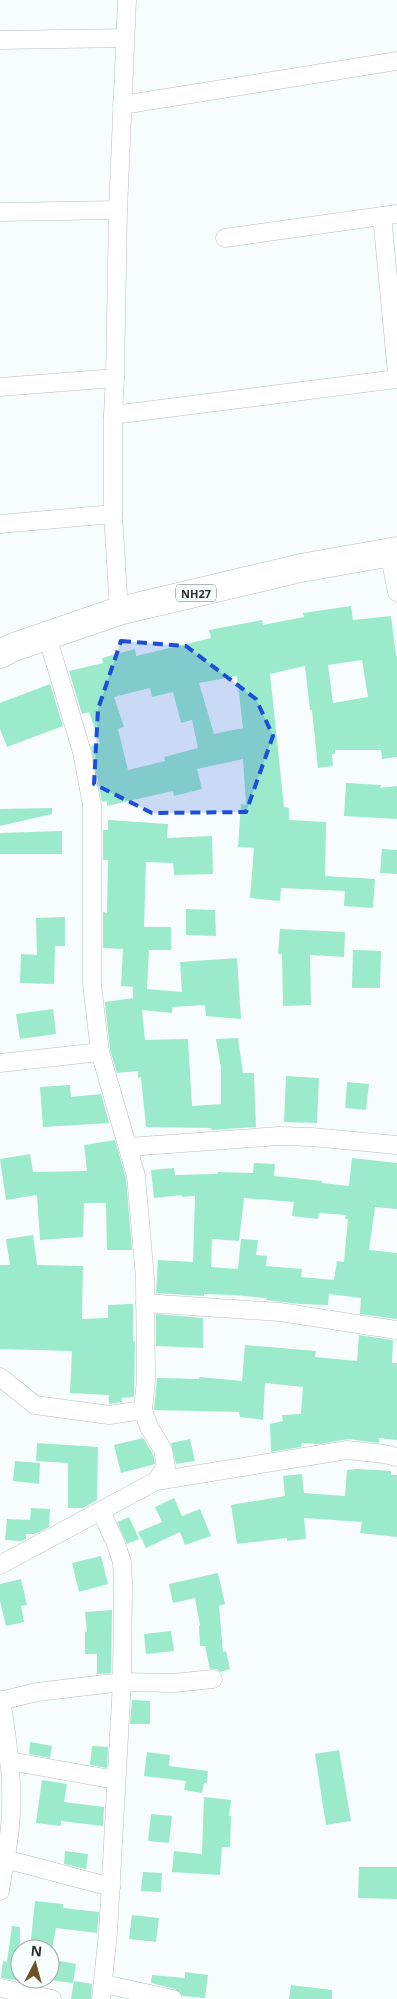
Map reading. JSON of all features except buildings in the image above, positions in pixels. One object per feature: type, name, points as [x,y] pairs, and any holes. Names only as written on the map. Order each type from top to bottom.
[{"type":"highway","name":"NH27","points":[[0,654],[119,611],[301,568],[393,552]]},
{"type":"street","points":[[119,611],[113,514],[112,415],[115,378],[118,210],[127,0]]},
{"type":"street","points":[[0,40],[125,38]]},
{"type":"street","points":[[122,105],[397,61]]},
{"type":"street","points":[[0,212],[118,210]]},
{"type":"street","points":[[225,238],[390,215],[397,373]]},
{"type":"street","points":[[0,387],[115,378]]},
{"type":"street","points":[[112,415],[397,379]]},
{"type":"street","points":[[0,524],[113,514]]},
{"type":"street","points":[[393,552],[397,592]]},
{"type":"street","points":[[47,636],[82,752],[92,805],[92,984],[100,1052],[136,1176],[145,1303],[146,1380],[143,1410],[149,1427],[163,1450],[166,1467],[156,1480]]},
{"type":"street","points":[[0,1062],[100,1052]]},
{"type":"street","points":[[128,1146],[280,1136],[397,1145]]},
{"type":"street","points":[[145,1303],[280,1312],[397,1330]]},
{"type":"street","points":[[0,1377],[35,1405],[109,1415],[143,1410]]},
{"type":"street","points":[[0,1565],[156,1480],[347,1450],[397,1457]]},
{"type":"street","points":[[100,1511],[116,1544],[122,1562],[122,1682],[102,1991],[172,1999]]},
{"type":"street","points":[[0,1891],[10,1826],[11,1792],[1,1700],[37,1692],[122,1682],[174,1683],[213,1679]]},
{"type":"street","points":[[9,1761],[116,1780]]},
{"type":"street","points":[[5,1859],[110,1887]]},
{"type":"street","points":[[0,1988],[52,1999]]},
{"type":"highlighted area","points":[[121,641],[186,646],[256,699],[273,736],[246,812],[152,813],[94,784],[98,709]]}]
